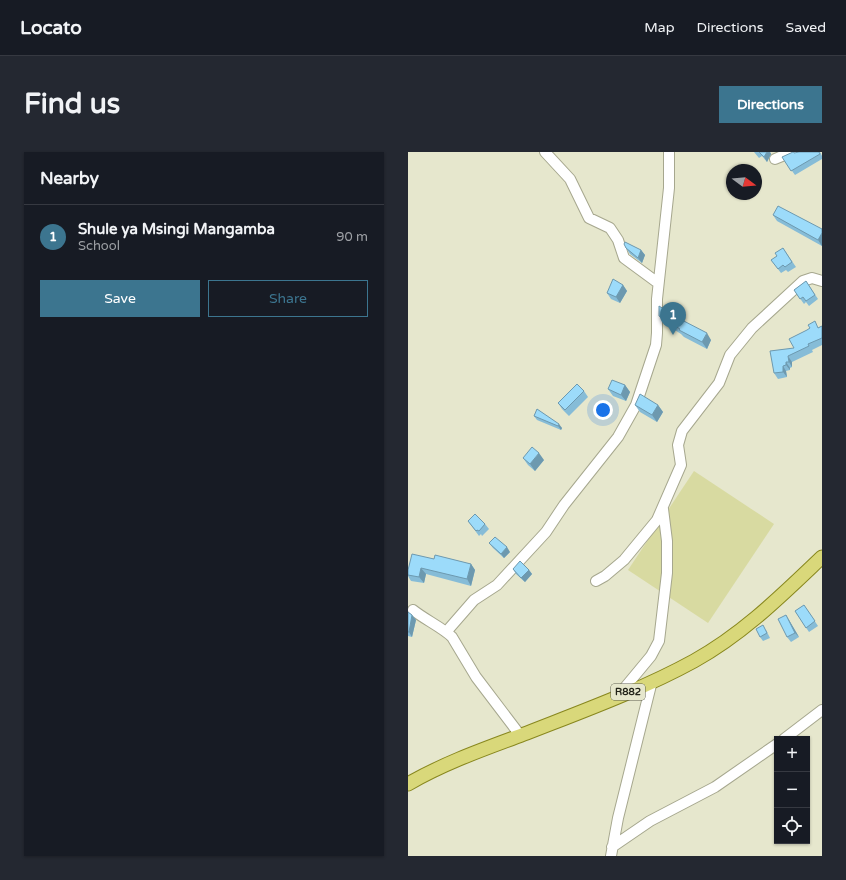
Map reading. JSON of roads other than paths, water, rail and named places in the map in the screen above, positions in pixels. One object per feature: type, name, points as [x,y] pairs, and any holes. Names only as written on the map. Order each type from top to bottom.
[{"type":"main road","name":"R882","points":[[408,784],[446,764],[617,697],[694,661],[744,628],[773,604],[822,557]]},
{"type":"street","points":[[545,152],[570,178],[589,218],[610,228],[618,240],[624,258],[658,283]]},
{"type":"street","points":[[447,632],[474,600],[497,585],[546,532],[564,505],[618,437],[636,405],[656,345],[658,283],[669,188],[669,152]]},
{"type":"street","points":[[775,159],[792,152]]},
{"type":"street","points":[[596,581],[605,576],[624,560],[657,520],[681,465],[678,445],[682,431],[719,383],[730,355],[752,328],[803,281],[812,278],[822,281]]},
{"type":"street","points":[[617,697],[651,656],[659,641],[667,573],[667,540],[663,509]]},
{"type":"street","points":[[413,610],[447,632],[457,643],[476,677],[520,735]]},
{"type":"street","points":[[612,851],[652,681]]},
{"type":"street","points":[[788,736],[822,710]]},
{"type":"street","points":[[612,851],[650,821],[715,787],[774,746]]},
{"type":"place","name":"Shule ya Msingi Mangamba","points":[[673,335]]}]
